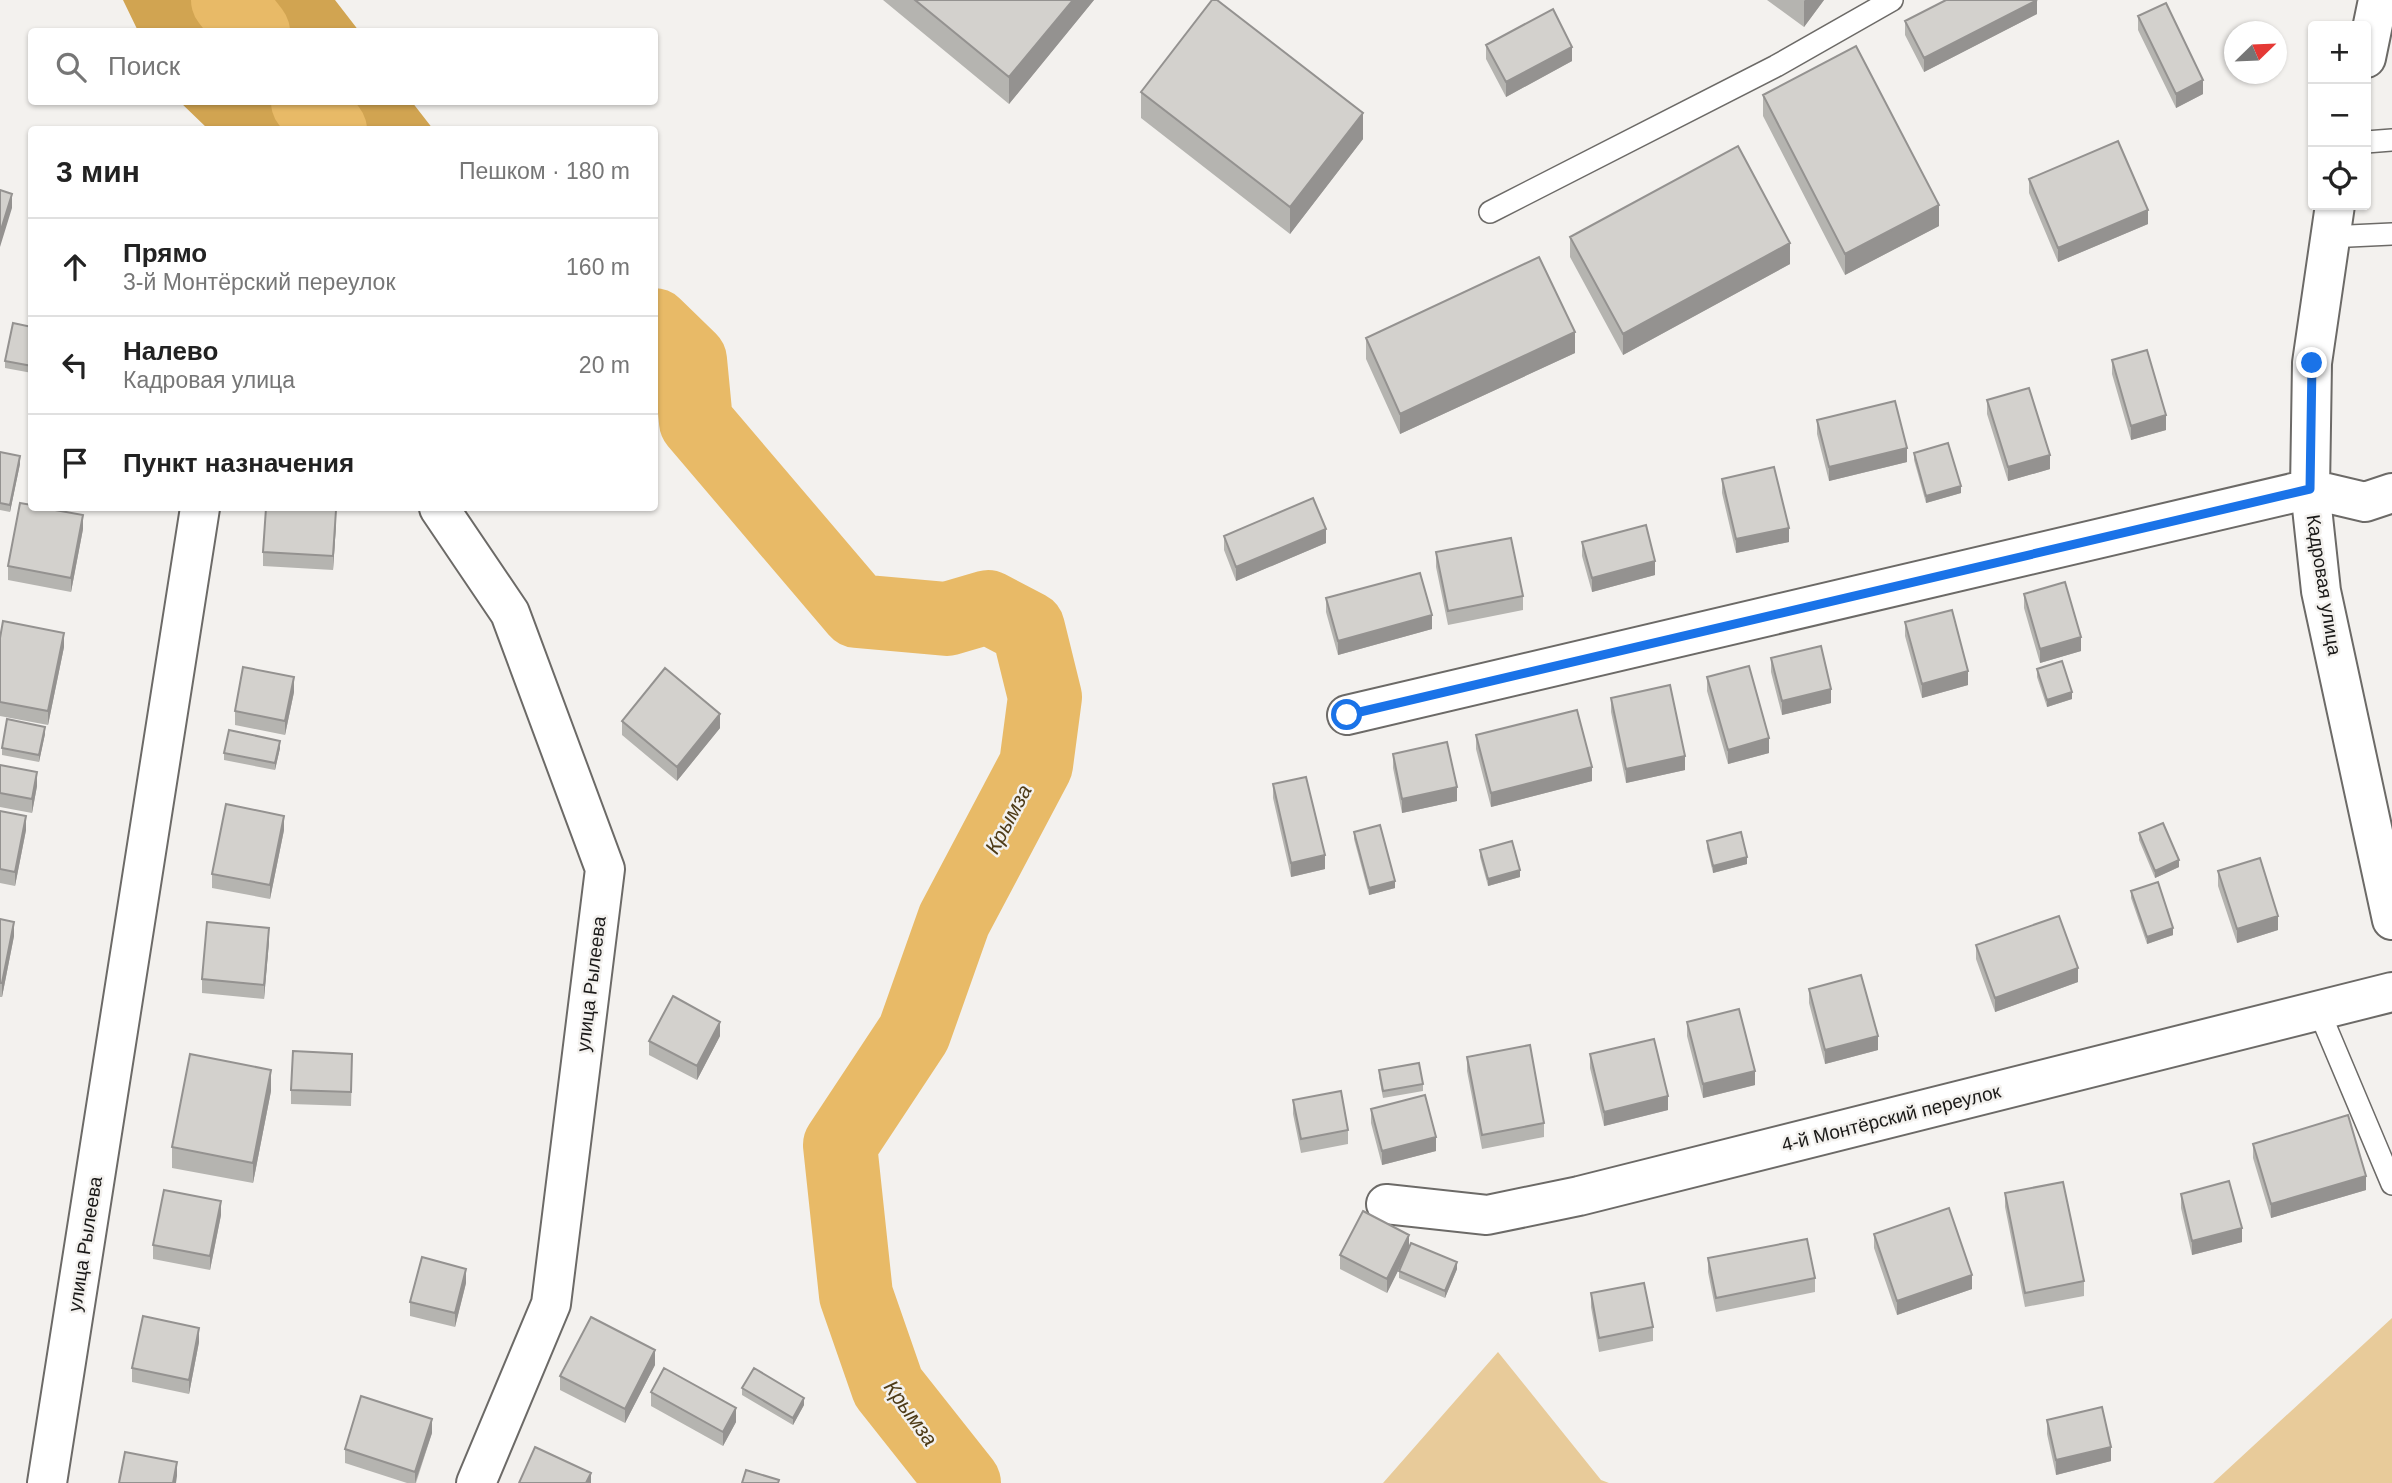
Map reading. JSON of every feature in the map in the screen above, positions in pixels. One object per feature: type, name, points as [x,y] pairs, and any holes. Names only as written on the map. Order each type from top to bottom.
[{"type":"street","points":[[2371,34],[2378,0]]},
{"type":"street","name":"Кадровая улица","points":[[2331,221],[2312,363],[2310,489],[2320,591],[2392,920]]},
{"type":"street","points":[[1347,715],[2310,489],[2365,502],[2392,493]]},
{"type":"street","name":"улица Рылеева","points":[[47,1483],[200,511]]},
{"type":"street","name":"улица Рылеева","points":[[441,511],[510,613],[606,869],[551,1304],[476,1483]]},
{"type":"street","name":"4-й Монтёрский переулок","points":[[1386,1204],[1487,1215],[1500,1213],[1579,1196],[2392,992]]},
{"type":"lane","points":[[1490,212],[1776,66],[1892,0]]},
{"type":"lane","points":[[2371,142],[2392,140]]},
{"type":"lane","points":[[2331,221],[2392,234]]},
{"type":"lane","points":[[2319,1011],[2392,1184]]},
{"type":"shaded area","points":[[123,0],[335,0],[357,28],[137,28]]},
{"type":"shaded area","points":[[183,105],[414,105],[431,126],[205,126]]},
{"type":"shaded area","points":[[2392,1318],[2392,1483],[2213,1483]]},
{"type":"shaded area","points":[[1498,1352],[1601,1480],[1609,1483],[1383,1483]]},
{"type":"building","points":[[915,0],[1073,0],[1009,77]]},
{"type":"building","points":[[1212,0],[1217,0],[1363,113],[1290,207],[1141,92]]},
{"type":"building","points":[[1946,0],[2037,0],[1924,58],[1905,21]]},
{"type":"building","points":[[2166,3],[2203,80],[2176,94],[2138,16]]},
{"type":"building","points":[[1553,9],[1572,47],[1506,82],[1486,45]]},
{"type":"building","points":[[1856,46],[1939,205],[1845,254],[1763,95]]},
{"type":"building","points":[[2118,141],[2148,210],[2058,248],[2029,179]]},
{"type":"building","points":[[1738,146],[1790,243],[1623,334],[1570,237]]},
{"type":"building","points":[[0,190],[12,194],[0,233]]},
{"type":"building","points":[[1539,257],[1575,332],[1400,414],[1366,338]]},
{"type":"building","points":[[13,323],[28,326],[28,365],[5,361]]},
{"type":"building","points":[[2147,350],[2166,415],[2131,426],[2112,360]]},
{"type":"building","points":[[2029,388],[2050,455],[2008,467],[1987,400]]},
{"type":"building","points":[[1895,401],[1907,448],[1829,467],[1817,420]]},
{"type":"building","points":[[1948,443],[1961,486],[1926,496],[1914,453]]},
{"type":"building","points":[[0,452],[20,456],[10,505],[0,503]]},
{"type":"building","points":[[1774,467],[1789,528],[1736,539],[1722,479]]},
{"type":"building","points":[[1313,498],[1326,529],[1236,567],[1224,536]]},
{"type":"building","points":[[20,503],[28,504],[28,511],[61,511],[83,515],[71,578],[8,566]]},
{"type":"building","points":[[266,511],[336,511],[333,556],[263,552]]},
{"type":"building","points":[[1646,525],[1655,561],[1592,578],[1582,542]]},
{"type":"building","points":[[1511,538],[1523,596],[1448,611],[1436,552]]},
{"type":"building","points":[[1420,573],[1432,615],[1338,641],[1326,598]]},
{"type":"building","points":[[2065,582],[2081,637],[2040,649],[2024,594]]},
{"type":"building","points":[[1952,610],[1968,671],[1922,684],[1905,622]]},
{"type":"building","points":[[3,621],[64,633],[48,711],[0,702],[0,638]]},
{"type":"building","points":[[1821,646],[1831,689],[1782,701],[1771,658]]},
{"type":"building","points":[[2062,661],[2072,692],[2047,700],[2037,669]]},
{"type":"building","points":[[1749,666],[1769,738],[1728,750],[1707,677]]},
{"type":"building","points":[[243,667],[294,677],[285,721],[235,711]]},
{"type":"building","points":[[665,668],[720,714],[677,767],[622,721]]},
{"type":"building","points":[[1670,685],[1685,756],[1626,769],[1611,698]]},
{"type":"building","points":[[1577,710],[1592,767],[1491,793],[1476,735]]},
{"type":"building","points":[[7,719],[45,727],[39,755],[2,748]]},
{"type":"building","points":[[229,730],[280,741],[275,763],[224,753]]},
{"type":"building","points":[[1447,742],[1457,787],[1402,799],[1393,754]]},
{"type":"building","points":[[0,765],[37,772],[32,799],[0,793]]},
{"type":"building","points":[[1306,777],[1325,855],[1291,863],[1273,784]]},
{"type":"building","points":[[226,804],[284,816],[270,885],[212,874]]},
{"type":"building","points":[[0,811],[26,816],[15,872],[0,869]]},
{"type":"building","points":[[2163,823],[2179,860],[2155,871],[2139,833]]},
{"type":"building","points":[[1380,825],[1395,881],[1369,888],[1354,832]]},
{"type":"building","points":[[1741,832],[1747,857],[1713,866],[1707,841]]},
{"type":"building","points":[[1512,841],[1520,870],[1488,879],[1480,850]]},
{"type":"building","points":[[2260,858],[2278,916],[2237,929],[2218,871]]},
{"type":"building","points":[[2158,882],[2173,928],[2147,937],[2131,891]]},
{"type":"building","points":[[2059,916],[2078,968],[1995,998],[1976,945]]},
{"type":"building","points":[[0,919],[14,922],[2,983],[0,983]]},
{"type":"building","points":[[207,922],[269,928],[264,985],[202,979]]},
{"type":"building","points":[[1861,975],[1878,1036],[1825,1050],[1809,989]]},
{"type":"building","points":[[673,996],[720,1022],[697,1066],[649,1041]]},
{"type":"building","points":[[1739,1009],[1755,1071],[1703,1084],[1687,1022]]},
{"type":"building","points":[[1654,1039],[1668,1096],[1604,1112],[1590,1054]]},
{"type":"building","points":[[1530,1045],[1544,1123],[1482,1135],[1467,1057]]},
{"type":"building","points":[[293,1051],[352,1054],[351,1092],[291,1090]]},
{"type":"building","points":[[190,1054],[271,1070],[253,1163],[172,1147]]},
{"type":"building","points":[[1419,1063],[1423,1084],[1383,1091],[1379,1070]]},
{"type":"building","points":[[1341,1091],[1348,1130],[1301,1139],[1293,1100]]},
{"type":"building","points":[[1425,1095],[1436,1137],[1382,1151],[1371,1109]]},
{"type":"building","points":[[2348,1115],[2366,1176],[2271,1204],[2253,1144]]},
{"type":"building","points":[[2229,1181],[2242,1228],[2192,1241],[2181,1194]]},
{"type":"building","points":[[2063,1182],[2084,1281],[2025,1293],[2005,1193]]},
{"type":"building","points":[[164,1190],[221,1201],[210,1256],[153,1245]]},
{"type":"building","points":[[1949,1208],[1972,1275],[1897,1301],[1874,1234]]},
{"type":"building","points":[[1363,1211],[1409,1235],[1387,1279],[1340,1255]]},
{"type":"building","points":[[1807,1239],[1815,1278],[1716,1298],[1708,1258]]},
{"type":"building","points":[[1411,1243],[1457,1262],[1445,1291],[1399,1271]]},
{"type":"building","points":[[422,1257],[466,1269],[455,1313],[410,1302]]},
{"type":"building","points":[[1644,1283],[1653,1327],[1599,1338],[1591,1293]]},
{"type":"building","points":[[143,1316],[199,1328],[189,1380],[132,1368]]},
{"type":"building","points":[[591,1317],[655,1350],[625,1409],[560,1376]]},
{"type":"building","points":[[664,1368],[736,1408],[723,1432],[651,1392]]},
{"type":"building","points":[[754,1368],[804,1398],[793,1418],[742,1388]]},
{"type":"building","points":[[361,1396],[432,1419],[415,1472],[345,1449]]},
{"type":"building","points":[[2102,1407],[2111,1447],[2056,1460],[2047,1420]]},
{"type":"building","points":[[535,1447],[591,1473],[586,1483],[519,1483]]},
{"type":"building","points":[[125,1452],[177,1462],[173,1483],[119,1483]]},
{"type":"building","points":[[746,1470],[779,1480],[778,1483],[742,1483]]},
{"type":"waterway","name":"Крымза","points":[[228,0],[250,28]]},
{"type":"waterway","name":"Крымза","points":[[310,105],[327,126]]},
{"type":"waterway","name":"Крымза","points":[[658,329],[690,360],[696,422],[857,611],[947,619],[988,607],[1028,628],[1045,697],[1036,765],[954,920],[914,1033],[840,1145],[856,1295],[888,1387],[964,1483]]},
{"type":"route","points":[[1347,715],[2310,489],[2312,363]]}]
